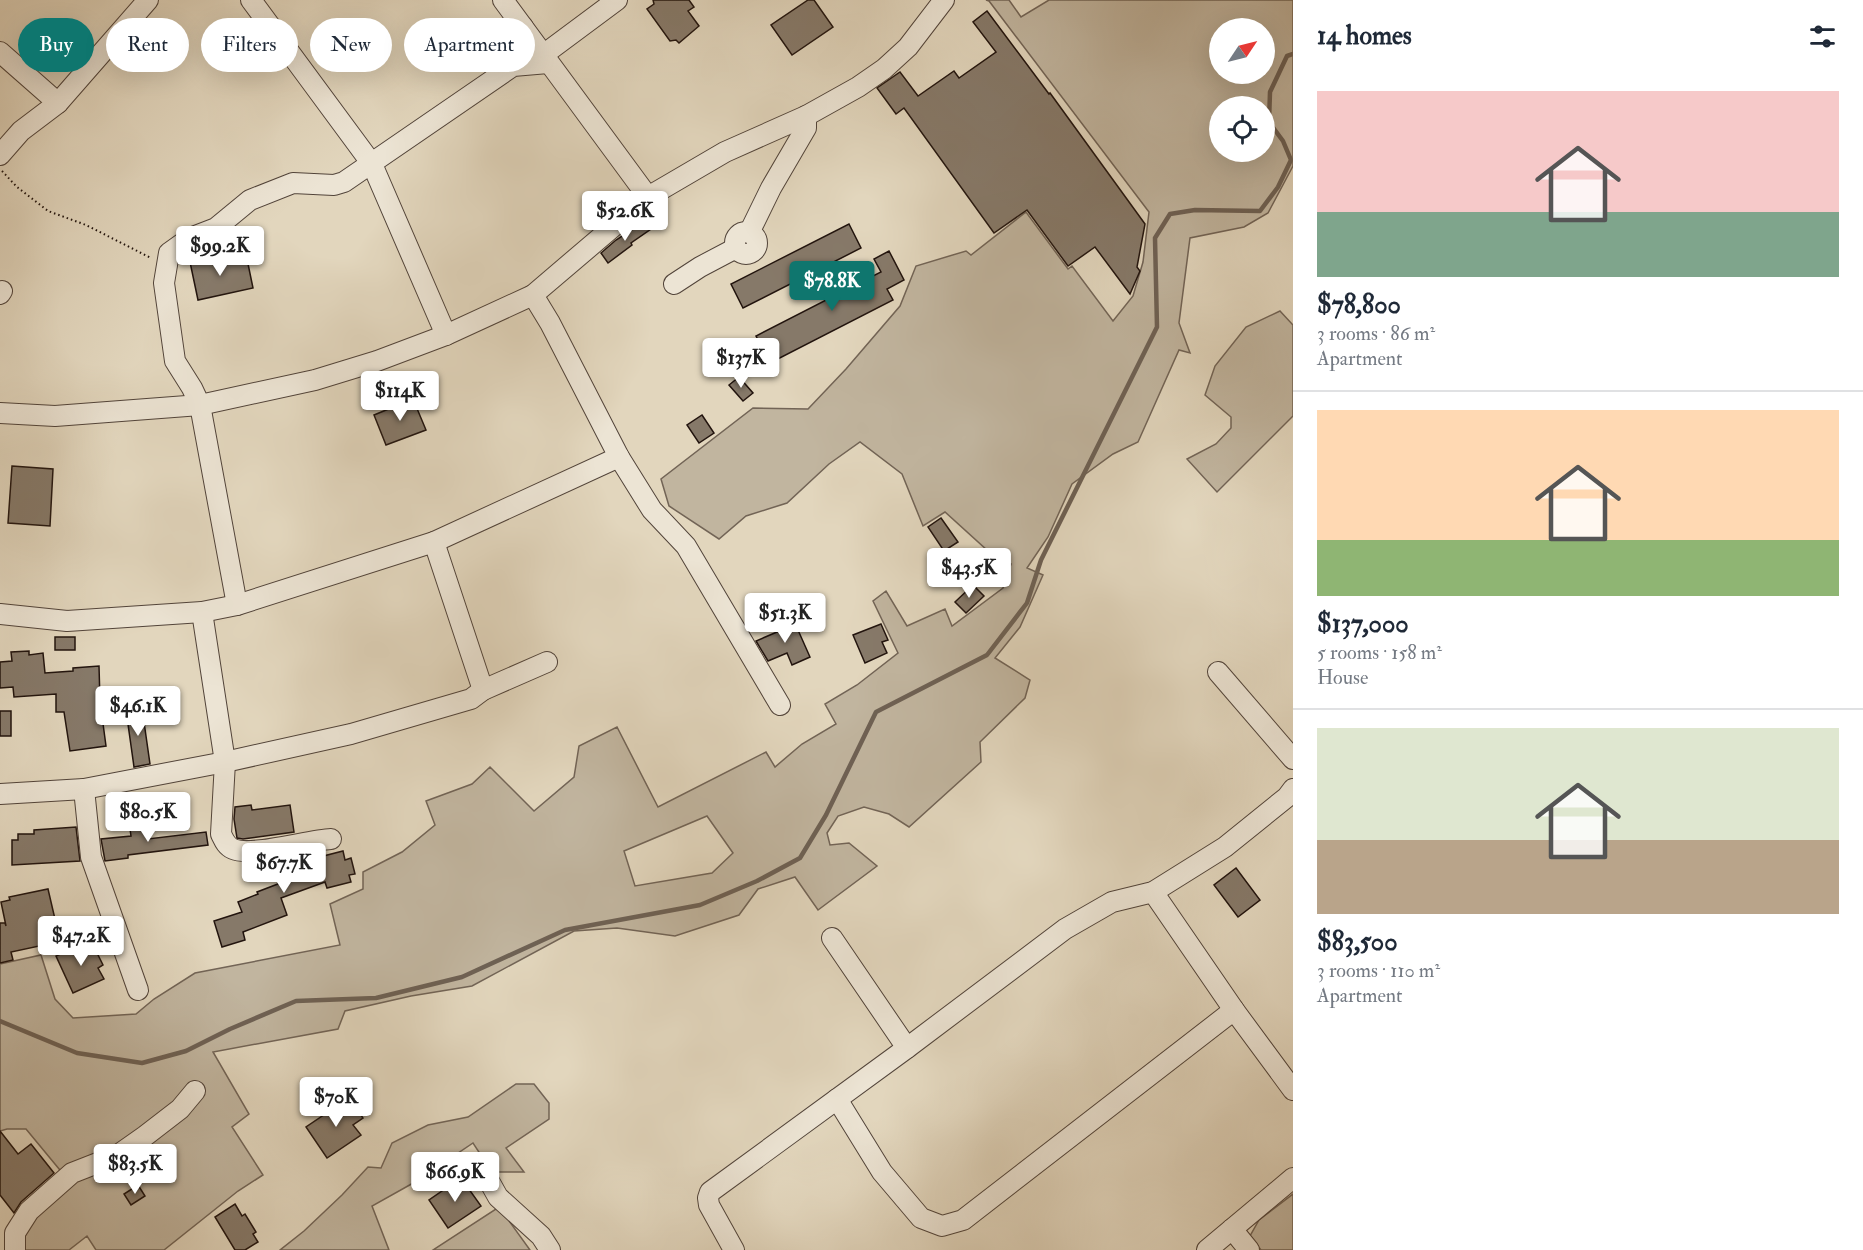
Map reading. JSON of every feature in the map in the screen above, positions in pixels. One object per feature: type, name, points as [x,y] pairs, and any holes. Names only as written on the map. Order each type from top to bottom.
[{"type":"street","points":[[0,155],[21,132],[58,104],[148,0]]},
{"type":"street","points":[[250,0],[372,164],[446,335]]},
{"type":"street","points":[[503,0],[516,18]]},
{"type":"street","points":[[535,61],[546,59],[617,0]]},
{"type":"street","points":[[0,413],[55,416],[200,405],[315,380],[377,361],[446,335],[533,295],[648,197],[725,152],[806,116],[858,87],[884,69],[908,47],[944,0]]},
{"type":"street","points":[[535,44],[648,197]]},
{"type":"street","points":[[0,52],[58,104]]},
{"type":"street","points":[[237,605],[200,405],[175,361],[164,283],[169,253],[190,238],[216,228],[250,200],[293,183],[334,185],[344,182],[504,72]]},
{"type":"street","points":[[674,284],[736,248],[736,238],[744,232],[749,232],[771,188],[806,128],[806,116]]},
{"type":"street","points":[[533,295],[550,323],[619,457],[652,510],[686,546],[780,705]]},
{"type":"street","points":[[0,614],[67,621],[202,612],[237,605],[434,542],[619,457]]},
{"type":"street","points":[[434,542],[483,690]]},
{"type":"street","points":[[202,612],[225,762],[221,834],[225,843],[233,849],[243,851],[331,839]]},
{"type":"street","points":[[0,794],[84,789],[225,762],[351,734],[471,699],[483,690],[547,662]]},
{"type":"street","points":[[1218,672],[1293,759]]},
{"type":"street","points":[[84,789],[91,857],[138,990]]},
{"type":"street","points":[[734,1250],[709,1205],[710,1192],[907,1048],[1065,928],[1112,902],[1154,892],[1225,847],[1291,797]]},
{"type":"street","points":[[1154,892],[1234,1010],[1293,1090]]},
{"type":"street","points":[[832,938],[907,1048]]},
{"type":"street","points":[[837,1099],[882,1172],[921,1218],[942,1226],[963,1220],[1234,1010]]},
{"type":"street","points":[[15,1250],[15,1233],[28,1210],[72,1173],[118,1155],[145,1136],[180,1109],[195,1091]]},
{"type":"street","points":[[484,1172],[498,1197],[541,1236],[550,1250]]},
{"type":"street","points":[[1207,1250],[1293,1178]]},
{"type":"street","points":[[1232,1228],[1249,1250]]},
{"type":"path","points":[[0,169],[17,187],[48,211],[86,225],[167,266]]},
{"type":"shaded area","points":[[986,0],[1009,0],[1021,17],[1049,0],[1293,0],[1293,166],[1268,213],[1244,227],[1190,238],[1179,323],[1190,353],[1179,350],[1138,442],[1113,454],[1072,484],[1048,537],[1027,568],[1043,575],[1020,627],[995,658],[1030,680],[1025,698],[980,742],[981,762],[909,827],[889,814],[864,807],[838,816],[827,833],[830,845],[849,843],[877,866],[818,910],[795,877],[758,889],[739,915],[675,936],[617,928],[574,931],[472,986],[411,996],[345,1011],[338,1029],[213,1052],[249,1114],[232,1127],[263,1175],[238,1191],[164,1250],[96,1250],[87,1236],[69,1250],[22,1250],[28,1219],[69,1181],[26,1129],[0,1131],[0,964],[41,955],[55,999],[73,1018],[136,1014],[154,999],[195,973],[340,945],[330,904],[363,889],[363,872],[402,852],[435,825],[426,801],[472,784],[490,767],[534,811],[574,777],[579,746],[617,727],[658,807],[766,752],[775,767],[802,744],[836,724],[825,704],[857,685],[898,653],[873,601],[886,591],[907,626],[945,609],[952,626],[1003,588],[1011,564],[998,560],[945,512],[923,526],[902,474],[860,442],[829,464],[787,503],[746,516],[719,539],[669,506],[661,479],[753,408],[808,409],[900,306],[916,266],[966,251],[971,255],[1026,212],[1068,269],[1072,266],[1113,321],[1133,296],[1143,262],[1149,212]],"holes":[[[707,816],[733,853],[712,873],[635,886],[624,851]]]},
{"type":"shaded area","points":[[1280,311],[1293,325],[1293,416],[1217,492],[1187,459],[1216,444],[1231,428],[1231,417],[1205,395],[1215,366],[1246,327]]},
{"type":"shaded area","points":[[516,1084],[534,1084],[549,1103],[549,1119],[506,1148],[524,1172],[492,1172],[473,1143],[415,1182],[372,1206],[389,1250],[280,1250],[304,1231],[368,1167],[381,1168],[392,1143],[428,1125],[468,1117]]},
{"type":"shaded area","points":[[1293,1194],[1293,1250],[1261,1250],[1250,1236],[1259,1220]]},
{"type":"shaded area","points":[[499,1207],[530,1250],[433,1250]]},
{"type":"building","points":[[653,0],[689,0],[694,7],[688,11],[699,26],[679,43],[676,40],[670,41],[647,9],[654,4]]},
{"type":"building","points":[[808,0],[814,0],[833,27],[792,55],[771,25]]},
{"type":"building","points":[[987,11],[1145,224],[1137,267],[1140,271],[1130,294],[1095,247],[1068,266],[1027,210],[994,233],[904,108],[896,114],[877,88],[900,72],[918,96],[954,71],[959,78],[996,52],[973,22]]},
{"type":"building","points":[[645,221],[651,229],[608,263],[601,253]]},
{"type":"building","points":[[849,224],[861,248],[743,308],[731,284]]},
{"type":"building","points":[[889,251],[904,280],[887,289],[893,300],[770,363],[756,336],[881,272],[874,259]]},
{"type":"building","points":[[226,254],[228,263],[247,259],[253,288],[198,300],[190,262]]},
{"type":"building","points":[[739,377],[753,393],[743,401],[729,385]]},
{"type":"building","points":[[413,399],[426,430],[386,445],[374,415]]},
{"type":"building","points":[[702,415],[714,433],[699,443],[687,425]]},
{"type":"building","points":[[12,466],[53,469],[50,526],[8,523]]},
{"type":"building","points":[[941,518],[958,542],[944,551],[928,527]]},
{"type":"building","points":[[973,585],[984,596],[966,613],[955,602]]},
{"type":"building","points":[[794,621],[810,657],[792,665],[787,653],[768,661],[756,641],[777,632],[776,629]]},
{"type":"building","points":[[881,624],[888,640],[882,642],[887,653],[865,663],[853,635]]},
{"type":"building","points":[[55,637],[75,637],[75,650],[55,650]]},
{"type":"building","points":[[29,651],[29,655],[43,653],[45,673],[99,666],[100,701],[106,746],[70,751],[64,712],[56,712],[56,694],[14,697],[13,687],[0,688],[0,662],[12,661],[11,652]]},
{"type":"building","points":[[142,708],[150,764],[134,767],[126,710]]},
{"type":"building","points":[[0,711],[11,711],[11,736],[0,736]]},
{"type":"building","points":[[251,805],[252,810],[290,805],[294,832],[237,838],[235,807]]},
{"type":"building","points":[[145,820],[148,839],[206,832],[208,845],[128,855],[128,858],[105,861],[101,839],[131,836],[129,822]]},
{"type":"building","points":[[76,827],[80,861],[12,865],[12,840],[18,840],[18,834],[34,834],[34,830]]},
{"type":"building","points":[[343,851],[345,860],[351,858],[355,874],[349,875],[351,882],[327,888],[325,882],[281,898],[287,915],[243,932],[245,940],[222,947],[214,921],[242,912],[238,902],[283,882],[277,866],[299,859],[300,862]]},
{"type":"building","points":[[1236,868],[1260,900],[1238,917],[1214,885]]},
{"type":"building","points":[[48,889],[58,932],[42,936],[44,945],[11,952],[13,960],[0,963],[0,923],[5,923],[6,926],[1,902],[10,900],[9,897]]},
{"type":"building","points":[[86,942],[91,953],[96,951],[103,965],[98,968],[104,979],[73,993],[56,956]]},
{"type":"building","points":[[349,1098],[363,1118],[353,1125],[361,1135],[327,1158],[306,1127]]},
{"type":"building","points":[[0,1131],[18,1154],[31,1144],[54,1173],[21,1202],[14,1213],[0,1195]]},
{"type":"building","points":[[461,1178],[481,1206],[448,1228],[429,1200]]},
{"type":"building","points":[[138,1185],[145,1196],[131,1205],[124,1194]]},
{"type":"building","points":[[235,1204],[242,1216],[245,1214],[256,1232],[253,1234],[258,1242],[245,1250],[235,1250],[215,1217]]},
{"type":"waterway","points":[[0,1021],[77,1053],[142,1063],[186,1051],[230,1029],[296,1001],[376,998],[462,977],[565,930],[700,905],[757,881],[800,858],[826,815],[876,712],[987,655],[1027,603],[1041,560],[1157,327],[1155,238],[1170,214],[1195,210],[1260,211],[1278,187],[1291,160],[1283,141],[1269,122],[1270,92],[1287,56],[1293,54]]}]
